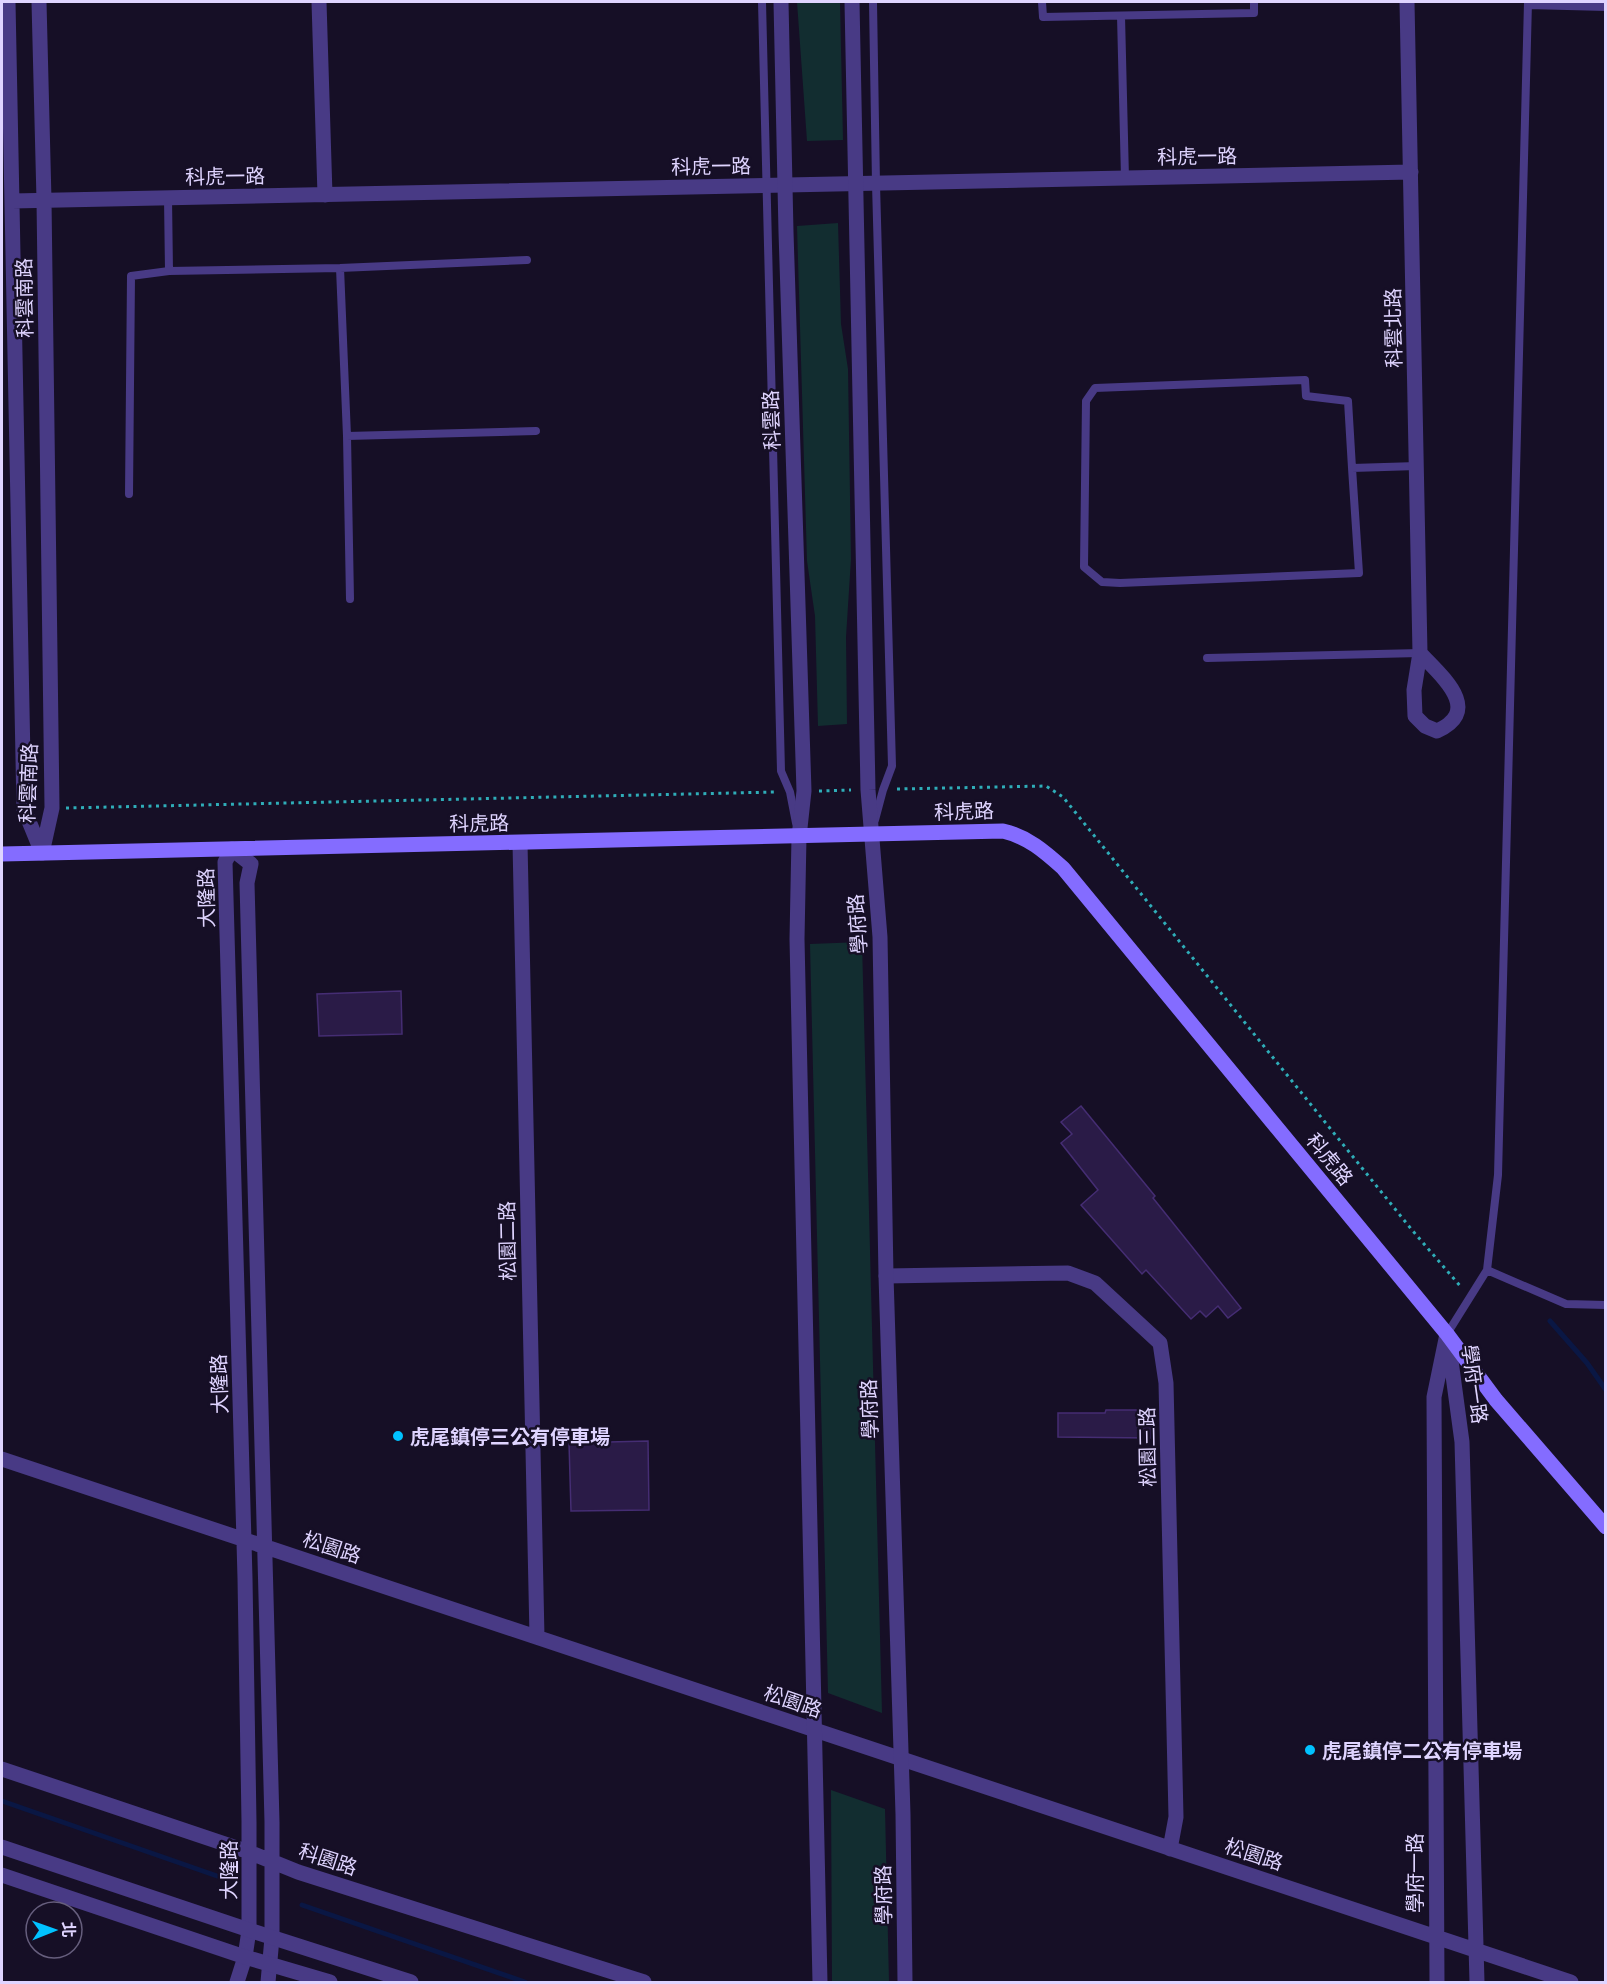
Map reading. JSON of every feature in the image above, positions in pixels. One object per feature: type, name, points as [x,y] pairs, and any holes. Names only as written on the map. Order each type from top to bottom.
[{"type":"main road","name":"科虎路","points":[[2,854],[1004,831],[1020,835],[1040,847],[1063,868],[1448,1334],[1496,1400],[1605,1527]]},
{"type":"street","name":"科雲南路","points":[[8,2],[24,809],[42,853]]},
{"type":"street","name":"科雲南路","points":[[39,2],[44,200],[52,808],[42,853]]},
{"type":"street","points":[[319,2],[325,195]]},
{"type":"street","name":"科雲路","points":[[781,2],[804,791],[799,837]]},
{"type":"street","points":[[852,2],[854,184],[868,790],[871,835]]},
{"type":"street","name":"科雲北路","points":[[1407,2],[1418,466],[1420,653],[1414,690],[1415,716],[1425,726],[1437,731],[1448,726],[1455,719],[1459,705],[1454,690],[1420,653]]},
{"type":"street","name":"科虎一路","points":[[12,201],[1412,172]]},
{"type":"street","name":"學府路","points":[[871,835],[880,937],[886,1276],[905,1983]]},
{"type":"street","points":[[799,837],[797,939],[820,1983]]},
{"type":"street","name":"松園二路","points":[[520,843],[537,1637]]},
{"type":"street","name":"大隆路","points":[[237,1983],[245,1957],[249,1930],[249,1852],[244,1540],[225,862],[232,849],[251,864],[247,883],[272,1862],[272,1938],[268,1983]]},
{"type":"street","name":"松園三路","points":[[886,1276],[1068,1273],[1095,1283],[1160,1343],[1166,1383],[1176,1817],[1170,1849]]},
{"type":"street","name":"學府一路","points":[[1437,1983],[1434,1397],[1448,1334]]},
{"type":"street","name":"學府一路","points":[[1448,1334],[1462,1442],[1477,1983]]},
{"type":"street","name":"松園路","points":[[2,1459],[1571,1983]]},
{"type":"street","name":"科園路","points":[[2,1769],[249,1852],[298,1872],[644,1983]]},
{"type":"street","points":[[2,1847],[411,1983]]},
{"type":"street","points":[[2,1875],[245,1957],[271,1963],[330,1983]]},
{"type":"lane","points":[[762,2],[781,771],[790,792],[799,837]]},
{"type":"lane","points":[[871,835],[892,766],[873,2]]},
{"type":"lane","points":[[1042,2],[1043,17],[1254,13],[1254,2]]},
{"type":"lane","points":[[1448,1334],[1487,1270],[1498,1175],[1528,3],[1605,7]]},
{"type":"lane","points":[[1121,16],[1125,178]]},
{"type":"lane","points":[[168,198],[169,271]]},
{"type":"lane","points":[[129,494],[131,276],[169,271],[340,268],[527,260]]},
{"type":"lane","points":[[340,268],[347,436],[350,599]]},
{"type":"lane","points":[[1305,380],[1306,396],[1348,401],[1353,468],[1359,573],[1120,583],[1102,582],[1084,567],[1086,401],[1095,388],[1305,380]]},
{"type":"lane","points":[[347,436],[536,431]]},
{"type":"lane","points":[[1353,468],[1418,466]]},
{"type":"lane","points":[[1207,658],[1420,653]]},
{"type":"lane","points":[[1487,1270],[1566,1304],[1605,1305]]},
{"type":"green space","points":[[797,2],[840,2],[843,140],[807,141]]},
{"type":"green space","points":[[838,223],[841,324],[848,369],[851,559],[846,637],[847,724],[818,726],[815,616],[807,561],[797,226]]},
{"type":"green space","points":[[862,942],[882,1713],[828,1693],[810,944]]},
{"type":"green space","points":[[831,1790],[885,1809],[889,1982],[832,1982]]},
{"type":"building","points":[[401,991],[402,1034],[319,1036],[317,994]]},
{"type":"building","points":[[1081,1106],[1155,1196],[1153,1198],[1241,1308],[1228,1318],[1218,1306],[1206,1317],[1200,1311],[1191,1319],[1146,1270],[1142,1274],[1081,1205],[1098,1190],[1061,1143],[1072,1134],[1061,1122]]},
{"type":"building","points":[[1106,1410],[1150,1410],[1151,1438],[1058,1437],[1058,1413],[1105,1413]]},
{"type":"building","points":[[648,1441],[649,1510],[571,1511],[569,1443]]},
{"type":"waterway","points":[[1550,1321],[1587,1363],[1606,1390]]},
{"type":"waterway","points":[[2,1801],[220,1877]]},
{"type":"waterway","points":[[302,1905],[525,1982]]},
{"type":"place","name":"虎尾鎮停三公有停車場","points":[[398,1436]]},
{"type":"place","name":"虎尾鎮停二公有停車場","points":[[1310,1750]]}]
